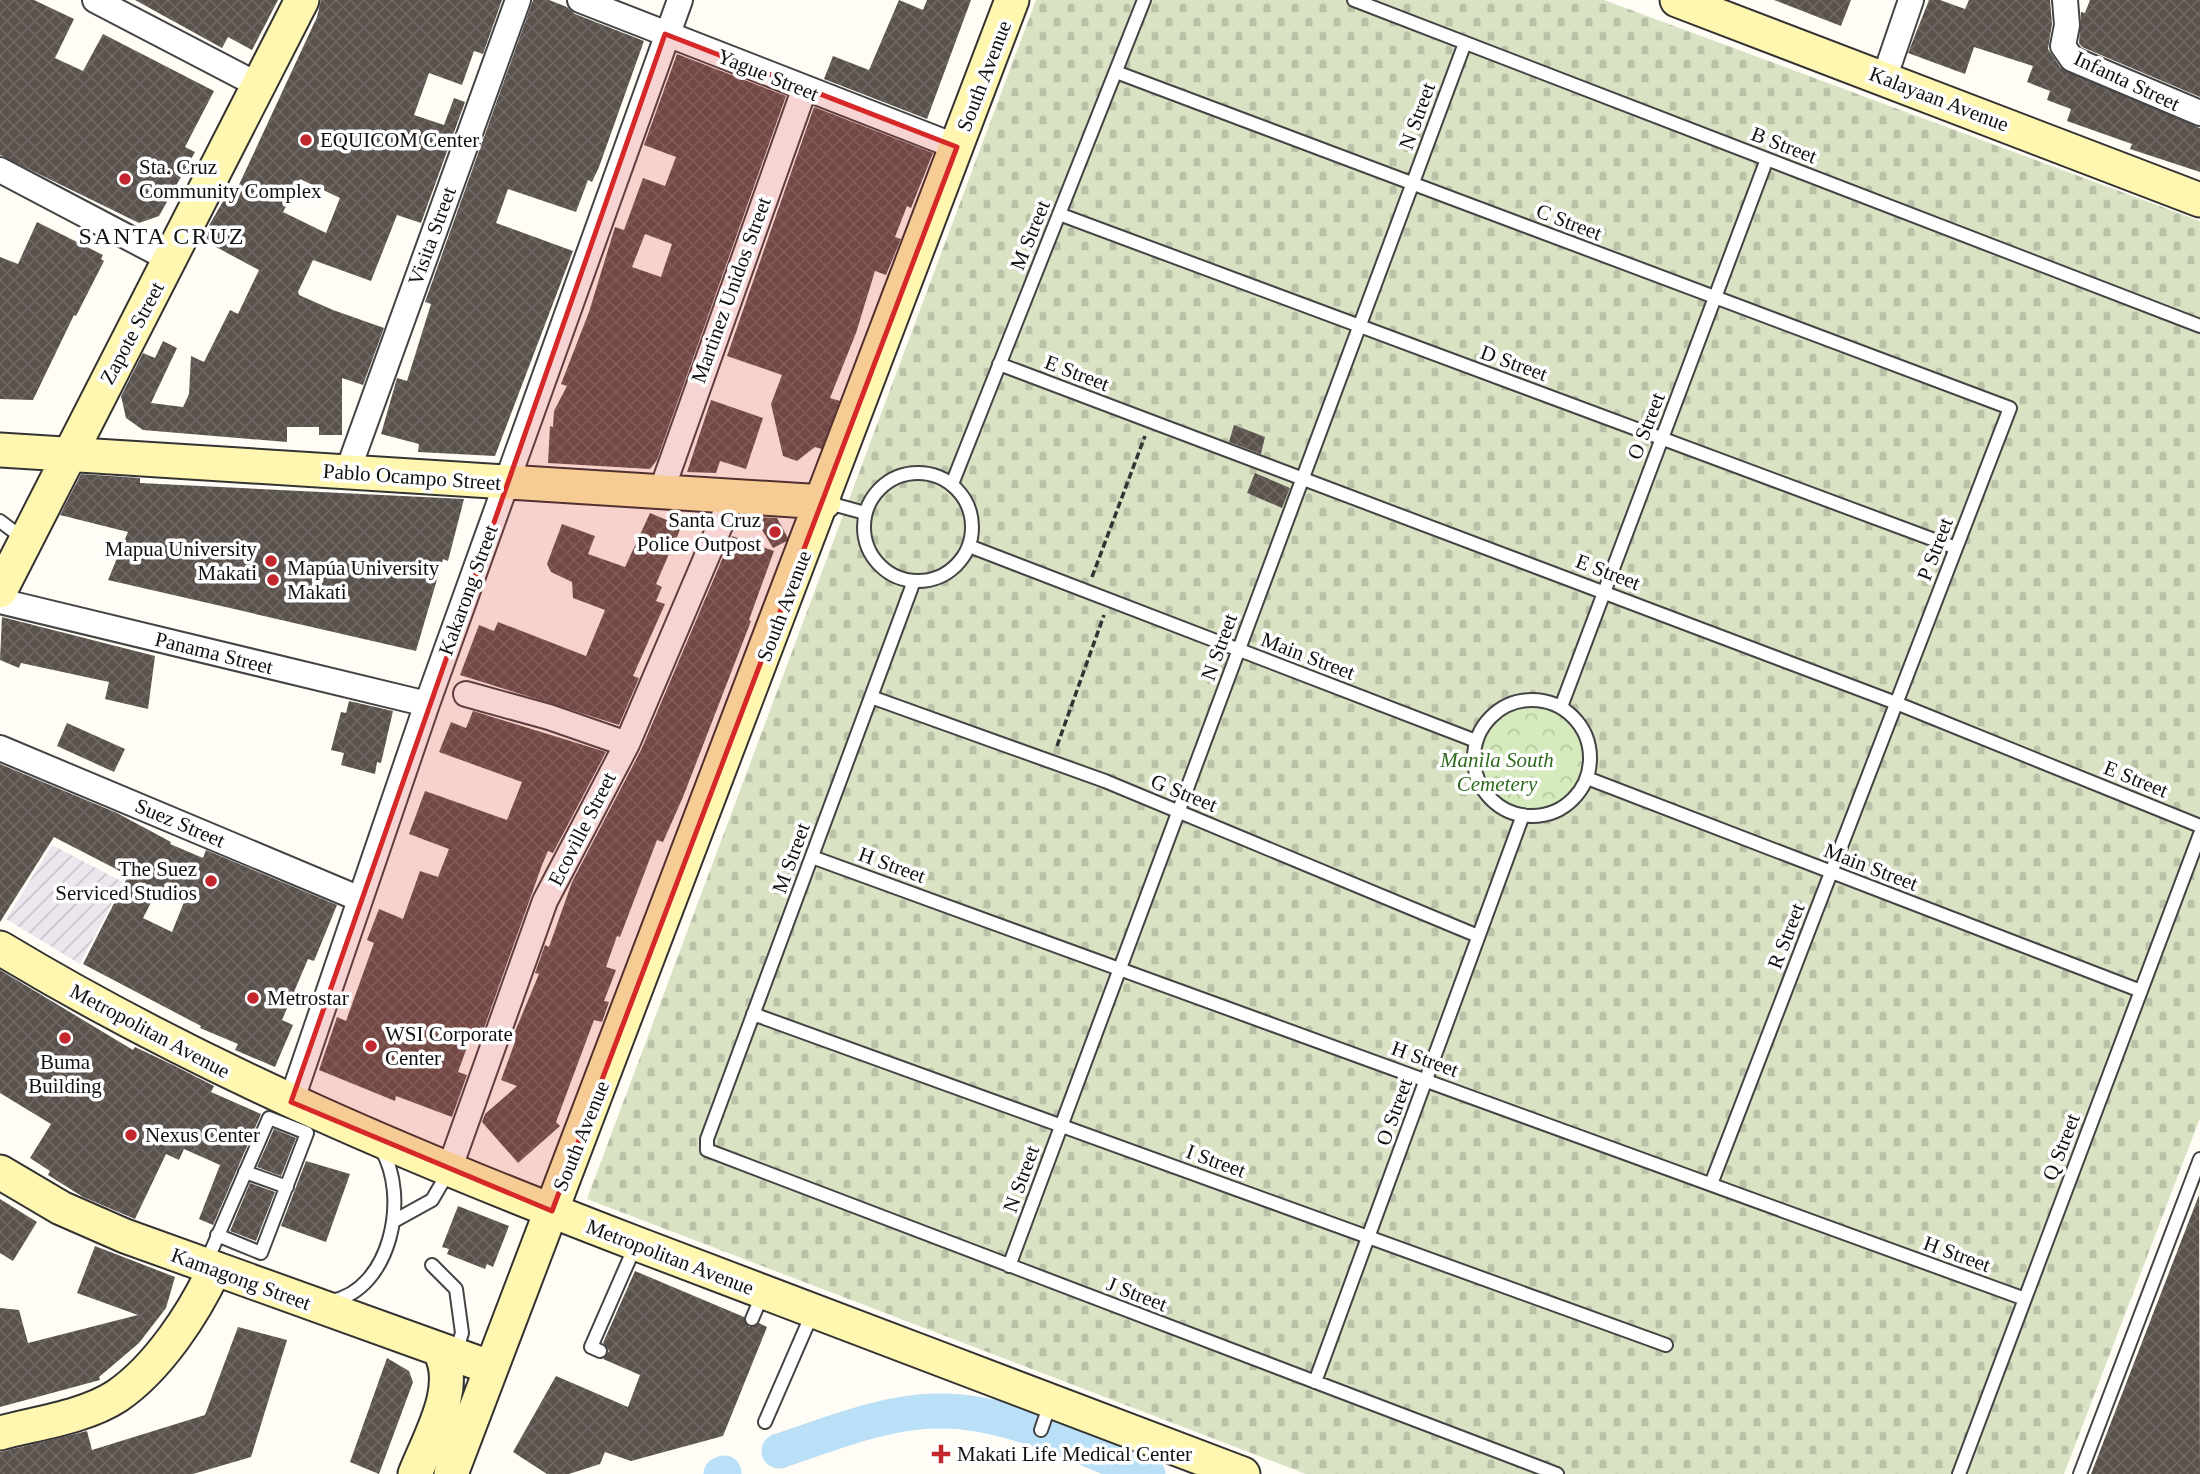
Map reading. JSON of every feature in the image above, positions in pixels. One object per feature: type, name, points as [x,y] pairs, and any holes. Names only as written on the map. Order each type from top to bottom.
[{"type":"main road","name":"Zapote Street","points":[[0,591],[13,531],[69,452],[171,260],[302,0]]},
{"type":"main road","name":"South Avenue","points":[[451,1474],[489,1367],[552,1211],[824,502],[1012,0]]},
{"type":"main road","name":"Kalayaan Avenue","points":[[1677,0],[2200,200]]},
{"type":"main road","name":"Pablo Ocampo Street","points":[[0,450],[69,452],[506,484],[824,502]]},
{"type":"main road","name":"Metropolitan Avenue","points":[[0,948],[287,1113],[375,1140],[637,1244],[758,1306],[813,1311],[1046,1415],[1243,1474]]},
{"type":"main road","name":"Kamagong Street","points":[[0,1172],[79,1217],[210,1268],[256,1267],[312,1305],[489,1367]]},
{"type":"main road","points":[[0,1433],[90,1408],[117,1396],[139,1376],[181,1328],[199,1301],[210,1268]]},
{"type":"main road","points":[[415,1474],[443,1400],[448,1373],[447,1352]]},
{"type":"main road","points":[[443,1400],[465,1381],[489,1367]]},
{"type":"street","points":[[95,0],[260,86]]},
{"type":"street","name":"Visita Street","points":[[347,473],[517,0]]},
{"type":"street","name":"Yague Street","points":[[580,0],[804,90],[957,147]]},
{"type":"street","name":"Kakarong Street","points":[[287,1113],[427,704],[665,34],[680,0]]},
{"type":"street","points":[[1884,79],[1912,0]]},
{"type":"street","name":"Infanta Street","points":[[2065,0],[2067,25],[2063,46],[2071,60],[2200,113]]},
{"type":"street","name":"Martinez Unidos Street","points":[[661,492],[667,467],[804,90]]},
{"type":"street","points":[[0,170],[171,260]]},
{"type":"street","name":"Ecoville Street","points":[[449,1170],[545,901],[627,744],[733,495]]},
{"type":"street","name":"Panama Street","points":[[0,601],[427,704]]},
{"type":"street","points":[[466,694],[549,717],[627,744]]},
{"type":"street","name":"Suez Street","points":[[0,748],[360,899]]},
{"type":"lane","name":"M Street","points":[[951,484],[1144,0]]},
{"type":"lane","name":"B Street","points":[[1354,0],[2200,326]]},
{"type":"lane","name":"N Street","points":[[1009,1266],[1465,43]]},
{"type":"lane","name":"C Street","points":[[1115,72],[2010,408]]},
{"type":"lane","name":"O Street","points":[[1561,707],[1767,159]]},
{"type":"lane","name":"D Street","points":[[1059,214],[1956,548]]},
{"type":"lane","name":"E Street","points":[[999,364],[1896,703],[2200,826]]},
{"type":"lane","name":"P Street","points":[[1896,703],[2010,408]]},
{"type":"lane","points":[[918,472],[936,475],[951,484],[963,496],[971,512],[973,529],[969,546],[960,561],[947,573],[931,580],[914,581],[891,574],[874,558],[865,537],[865,513],[872,497],[885,484],[900,475],[918,472]]},
{"type":"lane","points":[[824,502],[865,513]]},
{"type":"lane","name":"Main Street","points":[[969,546],[1476,741]]},
{"type":"lane","name":"M Street","points":[[705,1148],[914,581]]},
{"type":"lane","name":"G Street","points":[[871,697],[1052,762],[1478,936]]},
{"type":"lane","points":[[1536,699],[1561,707],[1577,720],[1587,738],[1591,758],[1587,778],[1568,804],[1554,812],[1522,815],[1507,810],[1482,788],[1475,765],[1476,741],[1490,717],[1511,703],[1536,699]]},
{"type":"lane","name":"R Street","points":[[1711,1184],[1896,703]]},
{"type":"lane","name":"Main Street","points":[[1587,778],[2141,991]]},
{"type":"lane","name":"O Street","points":[[1315,1382],[1522,815]]},
{"type":"lane","name":"Q Street","points":[[1959,1474],[2200,834]]},
{"type":"lane","name":"H Street","points":[[812,857],[2025,1299]]},
{"type":"lane","name":"I Street","points":[[753,1014],[1666,1345]]},
{"type":"lane","points":[[210,1268],[217,1235],[270,1118],[287,1113],[307,1133],[256,1267],[217,1235]]},
{"type":"lane","points":[[312,1305],[345,1299],[363,1287],[375,1270],[394,1220],[395,1187],[390,1163],[375,1140]]},
{"type":"lane","name":"J Street","points":[[705,1148],[1557,1474]]},
{"type":"lane","points":[[2080,1474],[2200,1159]]},
{"type":"lane","points":[[394,1220],[432,1200],[449,1170]]},
{"type":"lane","points":[[245,1172],[287,1186]]},
{"type":"lane","points":[[600,1351],[591,1347],[637,1244]]},
{"type":"lane","points":[[432,1265],[456,1289],[462,1333],[447,1352]]},
{"type":"lane","points":[[765,1422],[813,1311]]},
{"type":"path","points":[[1087,592],[1151,421]]},
{"type":"path","points":[[1052,762],[1109,600]]},
{"type":"highlighted area","points":[[665,34],[957,147],[552,1211],[291,1102]]},
{"type":"shaded area","points":[[52,845],[123,882],[80,964],[6,919]]},
{"type":"green space","name":"Manila South Cemetery","points":[[1036,0],[1604,0],[2200,221],[2200,1118],[2064,1474],[1306,1474],[587,1199]]},
{"type":"green space","points":[[1532,700],[1554,704],[1573,717],[1586,736],[1590,758],[1586,780],[1573,799],[1554,812],[1532,816],[1510,812],[1491,799],[1478,780],[1474,758],[1478,736],[1491,717],[1510,704]]},
{"type":"building","points":[[0,0],[34,0],[74,19],[55,58],[83,71],[103,34],[214,91],[185,147],[195,152],[159,216],[139,223],[0,155]]},
{"type":"building","points":[[135,0],[278,0],[252,50],[228,37],[222,48]]},
{"type":"building","points":[[321,0],[502,0],[483,54],[474,51],[462,85],[429,73],[414,115],[444,125],[454,98],[465,102],[421,223],[397,215],[371,281],[313,260],[298,292],[299,295],[333,310],[384,328],[363,385],[342,378],[342,435],[319,435],[319,427],[287,427],[287,442],[143,430],[126,418],[121,396],[143,353],[155,358],[163,341],[177,348],[151,403],[183,407],[189,394],[191,356],[204,362],[230,310],[238,314],[259,270],[201,239],[232,186],[237,189],[317,17]],"holes":[[[300,179],[340,198],[326,233],[283,212]]]},
{"type":"building","points":[[533,0],[549,0],[567,7],[575,14],[644,41],[599,167],[592,182],[588,180],[576,212],[508,189],[496,223],[573,251],[495,456],[418,452],[419,444],[381,434],[397,378],[407,381],[431,304],[425,302]]},
{"type":"building","points":[[899,0],[923,10],[927,0],[971,0],[927,119],[824,79],[833,56],[869,70]]},
{"type":"building","points":[[1774,0],[1851,0],[1841,26]]},
{"type":"building","points":[[1929,0],[1940,0],[1965,9],[1969,0],[2050,0],[2052,24],[2048,49],[2060,67],[2200,128],[2200,172],[2130,149],[2132,144],[2067,121],[2071,109],[2047,100],[2050,91],[2027,82],[2033,66],[1974,47],[1965,74],[1908,53]]},
{"type":"building","points":[[2090,0],[2200,0],[2200,97],[2082,47],[2079,43],[2081,12],[2085,13]]},
{"type":"building","points":[[677,54],[786,96],[657,460],[650,469],[548,463],[550,426],[553,427],[554,411],[567,386],[561,384],[589,312],[615,227],[624,230],[643,178],[665,186],[676,157],[644,145]],"holes":[[[645,234],[672,244],[661,277],[632,267]]]},
{"type":"building","points":[[814,107],[933,153],[911,208],[907,206],[895,237],[901,239],[886,275],[875,271],[856,333],[830,398],[840,401],[822,449],[815,447],[797,461],[783,456],[771,404],[782,375],[727,356]]},
{"type":"building","points":[[37,222],[103,255],[101,259],[104,261],[76,316],[74,315],[33,400],[0,399],[0,257],[18,264]]},
{"type":"building","points":[[711,400],[763,418],[746,469],[720,461],[716,473],[687,472]]},
{"type":"building","points":[[1234,425],[1265,437],[1261,454],[1229,442]]},
{"type":"building","points":[[1255,473],[1290,488],[1282,508],[1247,493]]},
{"type":"building","name":"Mapúa University Makati","points":[[81,474],[140,478],[140,483],[464,499],[448,561],[443,559],[416,651],[108,580],[128,532],[60,515]]},
{"type":"building","points":[[650,513],[681,526],[671,555],[669,554],[656,584],[662,587],[656,601],[665,604],[633,676],[639,678],[619,725],[460,675],[479,625],[494,631],[498,622],[586,656],[605,610],[573,598],[572,582],[551,572],[547,564],[562,524],[595,536],[588,554],[625,567]]},
{"type":"building","name":"Santa Cruz Police Outpost","points":[[754,517],[777,518],[788,538],[787,541],[773,548]]},
{"type":"building","points":[[732,536],[774,551],[749,620],[751,621],[683,797],[663,842],[657,840],[620,937],[617,936],[606,967],[616,970],[604,1001],[609,1002],[602,1022],[594,1020],[556,1122],[560,1126],[518,1163],[482,1122],[485,1114],[517,1086],[501,1080],[515,1042],[511,1041],[539,974],[535,973],[545,945],[549,947],[572,882],[641,750]]},
{"type":"building","points":[[2,617],[155,656],[148,709],[105,699],[109,682],[21,663],[19,668],[0,660]]},
{"type":"building","points":[[349,701],[393,711],[381,763],[377,762],[375,774],[341,765],[344,753],[331,750],[341,712],[346,713]]},
{"type":"building","points":[[473,711],[606,752],[553,853],[548,851],[542,865],[483,1031],[474,1028],[458,1072],[467,1075],[452,1117],[396,1096],[395,1101],[319,1070],[337,1017],[346,1021],[374,943],[367,940],[379,909],[403,919],[420,871],[438,877],[449,849],[409,834],[425,791],[507,820],[522,782],[439,752],[451,722],[466,728]]},
{"type":"building","points":[[67,723],[125,749],[114,772],[57,746]]},
{"type":"building","points":[[0,764],[117,813],[171,842],[170,844],[203,858],[206,850],[337,905],[314,961],[308,959],[282,1020],[293,1025],[275,1067],[235,1050],[238,1044],[200,1028],[201,1026],[83,964],[128,876],[116,869],[54,837],[0,922]],"holes":[[[157,891],[184,902],[172,932],[143,918]]]},
{"type":"building","points":[[0,970],[133,1050],[135,1047],[175,1066],[214,1086],[211,1092],[261,1114],[213,1225],[199,1219],[220,1165],[184,1149],[179,1160],[166,1154],[135,1219],[83,1197],[48,1175],[50,1171],[30,1158],[51,1124],[0,1093]]},
{"type":"building","points":[[274,1129],[296,1138],[281,1176],[257,1167]]},
{"type":"building","points":[[306,1161],[350,1174],[326,1242],[281,1226]]},
{"type":"building","points":[[250,1183],[275,1192],[256,1241],[230,1231]]},
{"type":"building","points":[[2199,1195],[2200,1474],[2091,1474]]},
{"type":"building","points":[[0,1199],[37,1222],[13,1261],[0,1253]]},
{"type":"building","points":[[458,1206],[509,1226],[493,1267],[487,1264],[485,1269],[447,1254],[449,1249],[442,1247]]},
{"type":"building","points":[[95,1246],[175,1277],[166,1308],[139,1343],[99,1377],[100,1380],[0,1407],[0,1308],[19,1310],[28,1343],[138,1315],[77,1293]]},
{"type":"building","points":[[635,1271],[744,1317],[749,1327],[759,1323],[767,1327],[723,1436],[631,1461],[605,1452],[600,1464],[569,1474],[547,1474],[513,1452],[556,1376],[628,1407],[640,1375],[603,1359],[609,1351],[603,1343]]},
{"type":"building","points":[[238,1327],[287,1340],[251,1457],[193,1474],[0,1474],[0,1452],[87,1431],[92,1450],[205,1415]]},
{"type":"building","points":[[387,1358],[409,1371],[413,1382],[379,1474],[350,1462]]},
{"type":"waterway","points":[[779,1451],[878,1419],[918,1412],[965,1412],[1046,1433],[1148,1474]]},
{"type":"place","name":"EQUICOM Center","points":[[306,140]]},
{"type":"place","name":"Sta. Cruz Community Complex","points":[[125,179]]},
{"type":"place","name":"Santa Cruz Police Outpost","points":[[775,532]]},
{"type":"place","name":"Mapua University Makati","points":[[271,561]]},
{"type":"place","name":"Mapúa University Makati","points":[[273,580]]},
{"type":"place","name":"The Suez Serviced Studios","points":[[211,881]]},
{"type":"place","name":"Metrostar","points":[[253,998]]},
{"type":"place","name":"Buma Building","points":[[65,1038]]},
{"type":"place","name":"WSI Corporate Center","points":[[371,1046]]},
{"type":"place","name":"Nexus Center","points":[[131,1135]]},
{"type":"place","name":"Makati Life Medical Center","points":[[941,1454]]},
{"type":"district","name":"SANTA CRUZ","points":[[162,236]]}]
